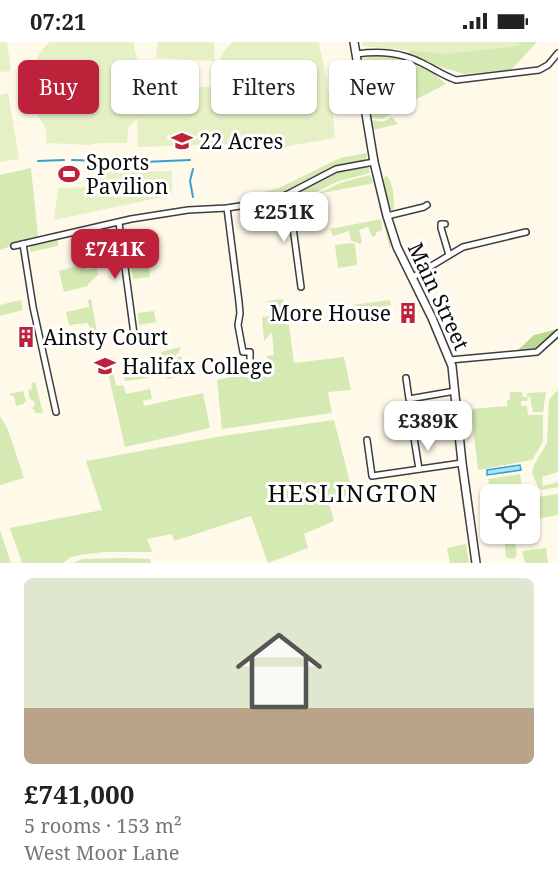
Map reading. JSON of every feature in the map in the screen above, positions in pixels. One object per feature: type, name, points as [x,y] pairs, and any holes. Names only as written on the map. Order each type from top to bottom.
[{"type":"street","name":"Main Street","points":[[354,42],[374,162],[387,216],[397,247],[450,360],[477,563]]},
{"type":"street","points":[[356,54],[393,53],[422,63],[456,80],[538,70],[548,65],[558,53]]},
{"type":"street","points":[[14,246],[188,210],[227,208],[265,202],[286,195],[336,169],[374,162]]},
{"type":"street","points":[[286,195],[290,205],[301,287]]},
{"type":"street","points":[[387,216],[427,205]]},
{"type":"street","points":[[227,208],[239,302],[238,325],[243,352],[250,352],[250,362]]},
{"type":"street","points":[[119,223],[134,334]]},
{"type":"street","points":[[445,224],[441,224],[441,228],[449,255]]},
{"type":"street","points":[[413,277],[463,247],[526,232]]},
{"type":"street","points":[[23,244],[33,307],[56,412]]},
{"type":"street","points":[[450,360],[537,352],[558,333]]},
{"type":"street","points":[[406,378],[409,399],[455,391]]},
{"type":"street","points":[[414,438],[419,468]]},
{"type":"street","points":[[367,440],[372,476],[462,463]]},
{"type":"green space","points":[[0,42],[7,42],[11,71],[0,72]]},
{"type":"green space","points":[[50,42],[134,42],[138,60],[111,60],[111,114],[199,114],[199,87],[211,87],[211,114],[317,114],[317,60],[220,60],[233,42],[319,42],[329,92],[329,114],[333,114],[335,138],[261,151],[260,143],[234,132],[234,144],[138,147],[137,118],[128,128],[127,143],[90,145],[46,143],[46,129],[37,114],[99,114],[99,60],[36,60]]},
{"type":"green space","points":[[158,42],[214,42],[215,60],[156,58]]},
{"type":"green space","points":[[362,42],[521,42],[517,46],[446,54],[362,46]]},
{"type":"green space","points":[[537,42],[511,70],[464,74],[434,65],[409,53],[410,48]]},
{"type":"green space","points":[[376,56],[400,58],[400,60],[363,60]]},
{"type":"green space","points":[[416,65],[434,74],[446,84],[416,99]]},
{"type":"green space","points":[[8,93],[19,159],[0,162],[0,95]]},
{"type":"green space","points":[[370,114],[391,114],[382,119],[371,118]]},
{"type":"green space","points":[[392,117],[398,124],[373,130],[372,120],[383,122]]},
{"type":"green space","points":[[366,153],[367,157],[364,161],[325,171],[259,200],[247,202],[244,199],[244,197],[279,188],[340,158]]},
{"type":"green space","points":[[31,168],[38,236],[0,250],[0,175]]},
{"type":"green space","points":[[369,168],[370,173],[339,181],[293,203],[293,196],[296,193],[337,172]]},
{"type":"green space","points":[[172,171],[172,195],[54,220],[58,188],[94,187],[95,172]]},
{"type":"green space","points":[[370,175],[374,183],[317,194],[340,183]]},
{"type":"green space","points":[[386,175],[392,187],[394,210],[389,209],[384,192],[383,183]]},
{"type":"green space","points":[[379,206],[381,206],[393,244],[390,248]]},
{"type":"green space","points":[[381,219],[382,230],[375,236],[372,237],[368,227],[359,230],[362,242],[360,244],[351,241],[349,231],[333,236],[330,229]]},
{"type":"green space","points":[[101,234],[104,260],[98,265],[93,235]]},
{"type":"green space","points":[[58,239],[58,246],[30,252],[30,246]]},
{"type":"green space","points":[[355,244],[357,265],[338,268],[335,245]]},
{"type":"green space","points":[[148,255],[150,277],[133,279],[130,257]]},
{"type":"green space","points":[[84,264],[86,270],[97,268],[98,275],[88,286],[64,292],[59,271]]},
{"type":"green space","points":[[91,299],[97,332],[91,333],[88,323],[69,325],[66,312],[89,307],[88,300]]},
{"type":"green space","points":[[283,299],[284,307],[278,311],[277,317],[280,323],[289,325],[294,363],[344,357],[351,390],[328,392],[332,413],[222,429],[217,380],[268,369],[267,356],[274,355],[272,332],[264,341],[262,317],[270,316],[268,301]]},
{"type":"green space","points":[[21,300],[23,310],[0,316],[0,305]]},
{"type":"green space","points":[[390,300],[391,305],[367,309],[352,305]]},
{"type":"green space","points":[[154,311],[156,322],[139,325],[138,313]]},
{"type":"green space","points":[[558,329],[558,332],[537,349],[515,353],[534,335]]},
{"type":"green space","points":[[180,347],[180,350],[164,372],[161,352]]},
{"type":"green space","points":[[181,356],[185,375],[168,379],[165,375]]},
{"type":"green space","points":[[135,368],[148,378],[125,381],[123,370]]},
{"type":"green space","points":[[113,372],[116,386],[123,385],[126,394],[150,389],[152,399],[143,401],[144,406],[203,393],[210,428],[125,447],[108,373]]},
{"type":"green space","points":[[35,382],[43,413],[36,413],[32,408],[35,405],[30,399],[28,390],[32,389],[31,383]]},
{"type":"green space","points":[[558,390],[558,472],[542,477],[543,486],[558,482],[558,487],[542,490],[532,473],[547,443],[549,399]]},
{"type":"green space","points":[[23,391],[26,401],[16,406],[14,397],[9,394]]},
{"type":"green space","points":[[510,392],[522,392],[523,397],[527,397],[528,401],[521,401],[521,406],[527,406],[528,415],[543,415],[543,442],[532,460],[478,470],[471,409],[507,406]]},
{"type":"green space","points":[[546,392],[543,412],[533,412],[530,397],[527,397],[527,393]]},
{"type":"green space","points":[[0,416],[8,430],[24,478],[0,485]]},
{"type":"green space","points":[[334,420],[353,494],[328,500],[334,521],[304,534],[308,548],[268,563],[251,516],[174,541],[172,534],[147,539],[152,552],[104,552],[71,557],[63,563],[22,563],[10,528],[102,510],[86,461],[222,436]]},
{"type":"green space","points":[[520,474],[522,484],[489,484],[488,479]]},
{"type":"green space","points":[[558,494],[558,515],[540,518],[540,497]]},
{"type":"green space","points":[[0,530],[11,563],[0,563]]},
{"type":"green space","points":[[466,544],[469,563],[450,563],[447,548]]},
{"type":"green space","points":[[505,544],[515,544],[517,555],[514,559],[506,557]]},
{"type":"green space","points":[[546,548],[548,563],[525,563],[522,551]]},
{"type":"green space","points":[[82,559],[150,559],[151,563],[73,563]]},
{"type":"water","points":[[520,465],[521,470],[487,475],[487,470]]},
{"type":"waterway","points":[[38,161],[64,160]]},
{"type":"waterway","points":[[72,160],[144,162],[190,160]]},
{"type":"waterway","points":[[193,169],[190,181],[193,197]]},
{"type":"place","name":"22 Acres","points":[[182,141]]},
{"type":"place","name":"Sports Pavilion","points":[[69,174]]},
{"type":"place","name":"More House","points":[[408,313]]},
{"type":"place","name":"Ainsty Court","points":[[26,337]]},
{"type":"place","name":"Halifax College","points":[[105,366]]},
{"type":"district","name":"HESLINGTON","points":[[353,492]]}]
